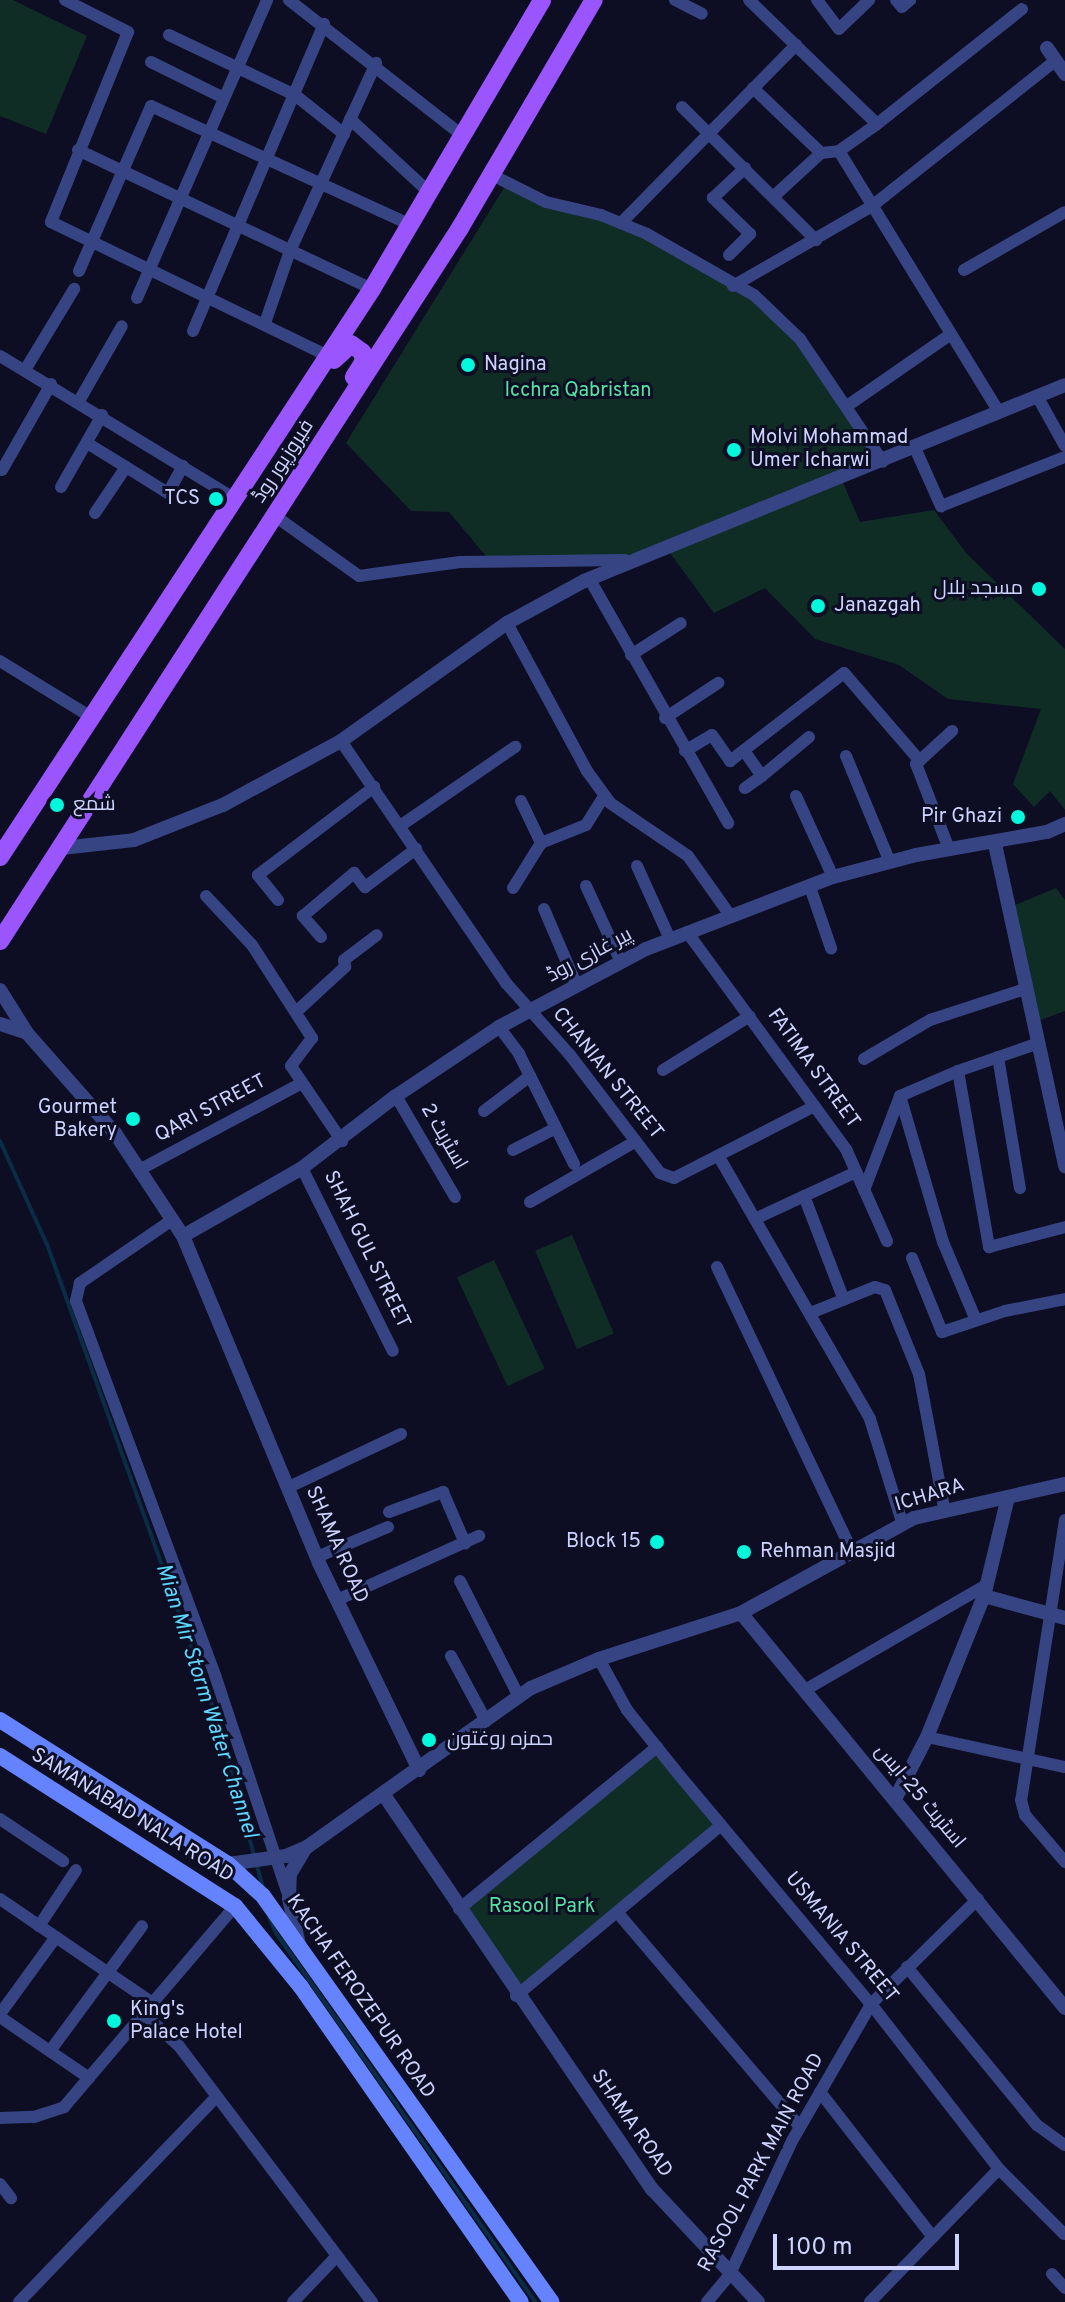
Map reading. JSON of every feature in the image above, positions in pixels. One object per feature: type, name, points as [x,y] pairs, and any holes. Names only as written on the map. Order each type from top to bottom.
[{"type":"main road","name":"فیروزپور روڈ","points":[[1,855],[237,500],[372,289],[431,194],[542,0]]},
{"type":"main road","name":"فیروزپور روڈ","points":[[0,941],[460,228],[594,0]]},
{"type":"main road","points":[[431,194],[358,333],[369,341],[383,334],[438,244],[460,228]]},
{"type":"main road","points":[[237,500],[261,473],[337,355],[351,344],[362,352],[364,361],[283,486],[275,516]]},
{"type":"main road","name":"KACHA FEROZEPUR ROAD","points":[[5,1725],[228,1864],[263,1896],[552,2302]]},
{"type":"main road","name":"SAMANABAD NALA ROAD","points":[[0,1756],[235,1906],[301,1987],[521,2302]]},
{"type":"street","points":[[137,298],[267,0]]},
{"type":"street","points":[[289,0],[376,63],[463,136]]},
{"type":"street","points":[[675,0],[702,14]]},
{"type":"street","points":[[749,0],[877,124]]},
{"type":"street","points":[[817,0],[839,29],[869,0]]},
{"type":"street","points":[[896,0],[902,7],[910,0]]},
{"type":"street","points":[[71,1],[128,32],[51,222],[328,356]]},
{"type":"street","points":[[773,197],[821,153],[839,151],[877,124],[1022,9]]},
{"type":"street","points":[[193,331],[324,24]]},
{"type":"street","points":[[169,35],[295,95],[344,134]]},
{"type":"street","points":[[621,223],[796,45]]},
{"type":"street","points":[[733,286],[872,206],[1052,54],[1065,74]]},
{"type":"street","points":[[151,62],[224,98]]},
{"type":"street","points":[[265,323],[290,251],[376,63]]},
{"type":"street","points":[[753,88],[821,153]]},
{"type":"street","points":[[79,271],[151,106],[411,225]]},
{"type":"street","points":[[682,107],[816,240]]},
{"type":"street","points":[[350,119],[431,194]]},
{"type":"street","points":[[78,150],[372,289]]},
{"type":"street","points":[[839,151],[999,412]]},
{"type":"street","points":[[729,255],[750,234],[713,198],[745,168]]},
{"type":"street","points":[[492,175],[546,202],[621,223],[682,252],[777,314],[847,406],[883,462]]},
{"type":"street","points":[[964,270],[1065,212]]},
{"type":"street","points":[[25,370],[74,289]]},
{"type":"street","points":[[79,401],[122,326]]},
{"type":"street","points":[[847,406],[951,334]]},
{"type":"street","points":[[0,356],[79,401],[237,500]]},
{"type":"street","points":[[2,470],[51,384]]},
{"type":"street","points":[[62,848],[134,840],[189,820],[341,741],[507,623],[625,560],[883,462],[1065,385]]},
{"type":"street","points":[[1037,396],[1065,446]]},
{"type":"street","points":[[61,487],[102,415]]},
{"type":"street","points":[[87,443],[168,493],[183,466]]},
{"type":"street","points":[[915,448],[941,506],[1065,457]]},
{"type":"street","points":[[95,513],[126,467]]},
{"type":"street","points":[[275,516],[359,576],[460,562],[625,560]]},
{"type":"street","points":[[589,578],[665,718],[728,823]]},
{"type":"street","points":[[507,623],[604,796],[688,856],[730,915]]},
{"type":"street","points":[[631,655],[681,623]]},
{"type":"street","points":[[0,661],[91,717]]},
{"type":"street","points":[[685,751],[712,735],[729,761],[778,727],[844,673],[920,761]]},
{"type":"street","points":[[665,718],[718,683]]},
{"type":"street","points":[[778,727],[794,751]]},
{"type":"street","points":[[949,849],[916,764],[952,731]]},
{"type":"street","points":[[745,788],[809,737]]},
{"type":"street","name":"CHANIAN STREET","points":[[341,741],[529,1010],[660,1173],[674,1178],[815,1106]]},
{"type":"street","points":[[400,826],[515,747]]},
{"type":"street","points":[[745,752],[762,776]]},
{"type":"street","points":[[846,756],[890,862]]},
{"type":"street","points":[[278,900],[258,875],[374,787]]},
{"type":"street","points":[[513,888],[541,843],[586,825],[604,796]]},
{"type":"street","points":[[796,796],[833,877]]},
{"type":"street","points":[[521,801],[541,843]]},
{"type":"street","name":"پیر غازی روڈ","points":[[183,1236],[302,1168],[342,1141],[396,1096],[499,1027],[670,939],[833,877],[949,849],[995,844],[1065,824]]},
{"type":"street","points":[[995,844],[1036,1044],[1065,1166]]},
{"type":"street","points":[[321,937],[303,916],[354,873],[365,887],[416,849]]},
{"type":"street","points":[[637,866],[670,939]]},
{"type":"street","points":[[586,886],[621,962]]},
{"type":"street","points":[[810,887],[831,948]]},
{"type":"street","points":[[206,896],[252,945],[313,1041],[291,1064],[342,1141]]},
{"type":"street","points":[[544,909],[577,986]]},
{"type":"street","name":"FATIMA STREET","points":[[687,932],[815,1106],[856,1172],[887,1241]]},
{"type":"street","points":[[296,1012],[345,967],[344,960],[377,935]]},
{"type":"street","points":[[864,1059],[930,1020],[1025,989]]},
{"type":"street","name":"SHAMA ROAD","points":[[0,990],[27,1033],[89,1099],[183,1236],[317,1557],[419,1770]]},
{"type":"street","points":[[663,1070],[750,1016]]},
{"type":"street","name":"SHAMA ROAD","points":[[0,1024],[27,1033]]},
{"type":"street","points":[[499,1027],[530,1076],[574,1164]]},
{"type":"street","points":[[864,1190],[900,1096],[958,1071],[1036,1044]]},
{"type":"street","points":[[998,1057],[1020,1188]]},
{"type":"street","points":[[958,1071],[989,1247],[1065,1227]]},
{"type":"street","points":[[484,1111],[530,1076]]},
{"type":"street","name":"QARI STREET","points":[[139,1170],[302,1083]]},
{"type":"street","name":"اسٹریٹ 2","points":[[396,1096],[455,1197]]},
{"type":"street","points":[[900,1096],[939,1228],[976,1320]]},
{"type":"street","points":[[513,1150],[556,1128]]},
{"type":"street","points":[[530,1202],[636,1141]]},
{"type":"street","points":[[719,1157],[813,1312],[870,1419],[902,1522]]},
{"type":"street","name":"SHAH GUL STREET","points":[[302,1168],[393,1351]]},
{"type":"street","points":[[757,1218],[856,1172]]},
{"type":"street","points":[[804,1196],[844,1300]]},
{"type":"street","points":[[172,1220],[80,1283],[76,1301],[215,1675],[277,1858],[299,1945]]},
{"type":"street","points":[[912,1258],[942,1332],[976,1320],[1065,1299]]},
{"type":"street","points":[[717,1267],[852,1551]]},
{"type":"street","points":[[813,1312],[875,1287],[885,1290],[919,1374],[944,1508]]},
{"type":"street","points":[[289,1487],[401,1434]]},
{"type":"street","name":"ICHARA","points":[[741,1613],[902,1522],[944,1508],[1065,1484]]},
{"type":"street","points":[[389,1512],[443,1492],[465,1543]]},
{"type":"street","points":[[895,1799],[927,1737],[985,1590],[1008,1497]]},
{"type":"street","points":[[1064,1860],[1022,1807],[1065,1520]]},
{"type":"street","points":[[317,1557],[388,1527]]},
{"type":"street","points":[[337,1600],[479,1536]]},
{"type":"street","points":[[460,1581],[519,1697]]},
{"type":"street","points":[[985,1590],[1065,1618]]},
{"type":"street","points":[[805,1690],[985,1590]]},
{"type":"street","points":[[228,1864],[277,1858],[307,1847],[519,1697],[599,1659],[741,1613]]},
{"type":"street","name":"اسٹریٹ 25-ایس","points":[[741,1613],[1065,2008]]},
{"type":"street","points":[[451,1656],[486,1721]]},
{"type":"street","name":"USMANIA STREET","points":[[599,1659],[627,1710],[871,2004],[999,2169],[1064,2234]]},
{"type":"street","points":[[927,1737],[1065,1767]]},
{"type":"street","points":[[459,1909],[657,1747]]},
{"type":"street","name":"SHAMA ROAD","points":[[384,1795],[516,1996],[652,2189],[729,2276],[758,2302]]},
{"type":"street","points":[[0,1819],[63,1861]]},
{"type":"street","points":[[516,1996],[721,1825]]},
{"type":"street","points":[[289,1898],[290,1874],[307,1847]]},
{"type":"street","points":[[39,1926],[76,1870]]},
{"type":"street","points":[[0,1899],[154,2004]]},
{"type":"street","name":"RASOOL PARK MAIN ROAD","points":[[707,2302],[729,2276],[800,2127],[871,2004],[978,1899]]},
{"type":"street","points":[[0,2118],[34,2117],[64,2107],[235,1906]]},
{"type":"street","points":[[617,1912],[800,2127]]},
{"type":"street","points":[[50,2051],[142,1926]]},
{"type":"street","points":[[56,1937],[0,2015],[89,2078]]},
{"type":"street","points":[[907,1967],[1037,2125],[1065,2145]]},
{"type":"street","points":[[145,2015],[179,2046],[372,2302]]},
{"type":"street","points":[[820,2092],[933,2237]]},
{"type":"street","points":[[19,2302],[216,2097]]},
{"type":"street","points":[[870,2302],[999,2169]]},
{"type":"street","points":[[0,2184],[11,2198]]},
{"type":"street","points":[[293,2302],[337,2256]]},
{"type":"street","points":[[1052,2274],[1065,2288]]},
{"type":"green space","points":[[0,0],[13,0],[87,36],[46,134],[0,116]]},
{"type":"green space","name":"Icchra Qabristan","points":[[507,183],[647,234],[780,318],[883,462],[841,478],[860,522],[934,510],[966,553],[1065,649],[1065,810],[1050,791],[1034,807],[1013,784],[1041,709],[948,699],[899,665],[815,639],[765,588],[714,613],[665,546],[625,560],[491,562],[449,512],[411,511],[346,443]]},
{"type":"green space","points":[[1056,888],[1065,900],[1065,1011],[1032,1023],[1008,908]]},
{"type":"green space","points":[[572,1235],[614,1333],[577,1349],[535,1251]]},
{"type":"green space","points":[[494,1260],[545,1369],[508,1386],[457,1277]]},
{"type":"green space","name":"Rasool Park","points":[[657,1747],[721,1825],[522,1987],[458,1908]]},
{"type":"waterway","name":"Mian Mir Storm Water Channel","points":[[0,1141],[48,1247],[216,1717],[263,1888]]},
{"type":"waterway","name":"Mian Mir Storm Water Channel","points":[[269,1916],[276,1933],[535,2302]]},
{"type":"place","name":"Nagina","points":[[468,365]]},
{"type":"place","name":"Molvi Mohammad Umer Icharwi","points":[[734,450]]},
{"type":"place","name":"TCS","points":[[216,499]]},
{"type":"place","name":"مسجد بلال","points":[[1039,589]]},
{"type":"place","name":"Janazgah","points":[[818,606]]},
{"type":"place","name":"شمع","points":[[57,805]]},
{"type":"place","name":"Pir Ghazi","points":[[1018,817]]},
{"type":"place","name":"Gourmet Bakery","points":[[133,1119]]},
{"type":"place","name":"Block 15","points":[[657,1542]]},
{"type":"place","name":"Rehman Masjid","points":[[744,1552]]},
{"type":"place","name":"حمزه روغتون","points":[[429,1740]]},
{"type":"place","name":"King's Palace Hotel","points":[[114,2021]]}]
